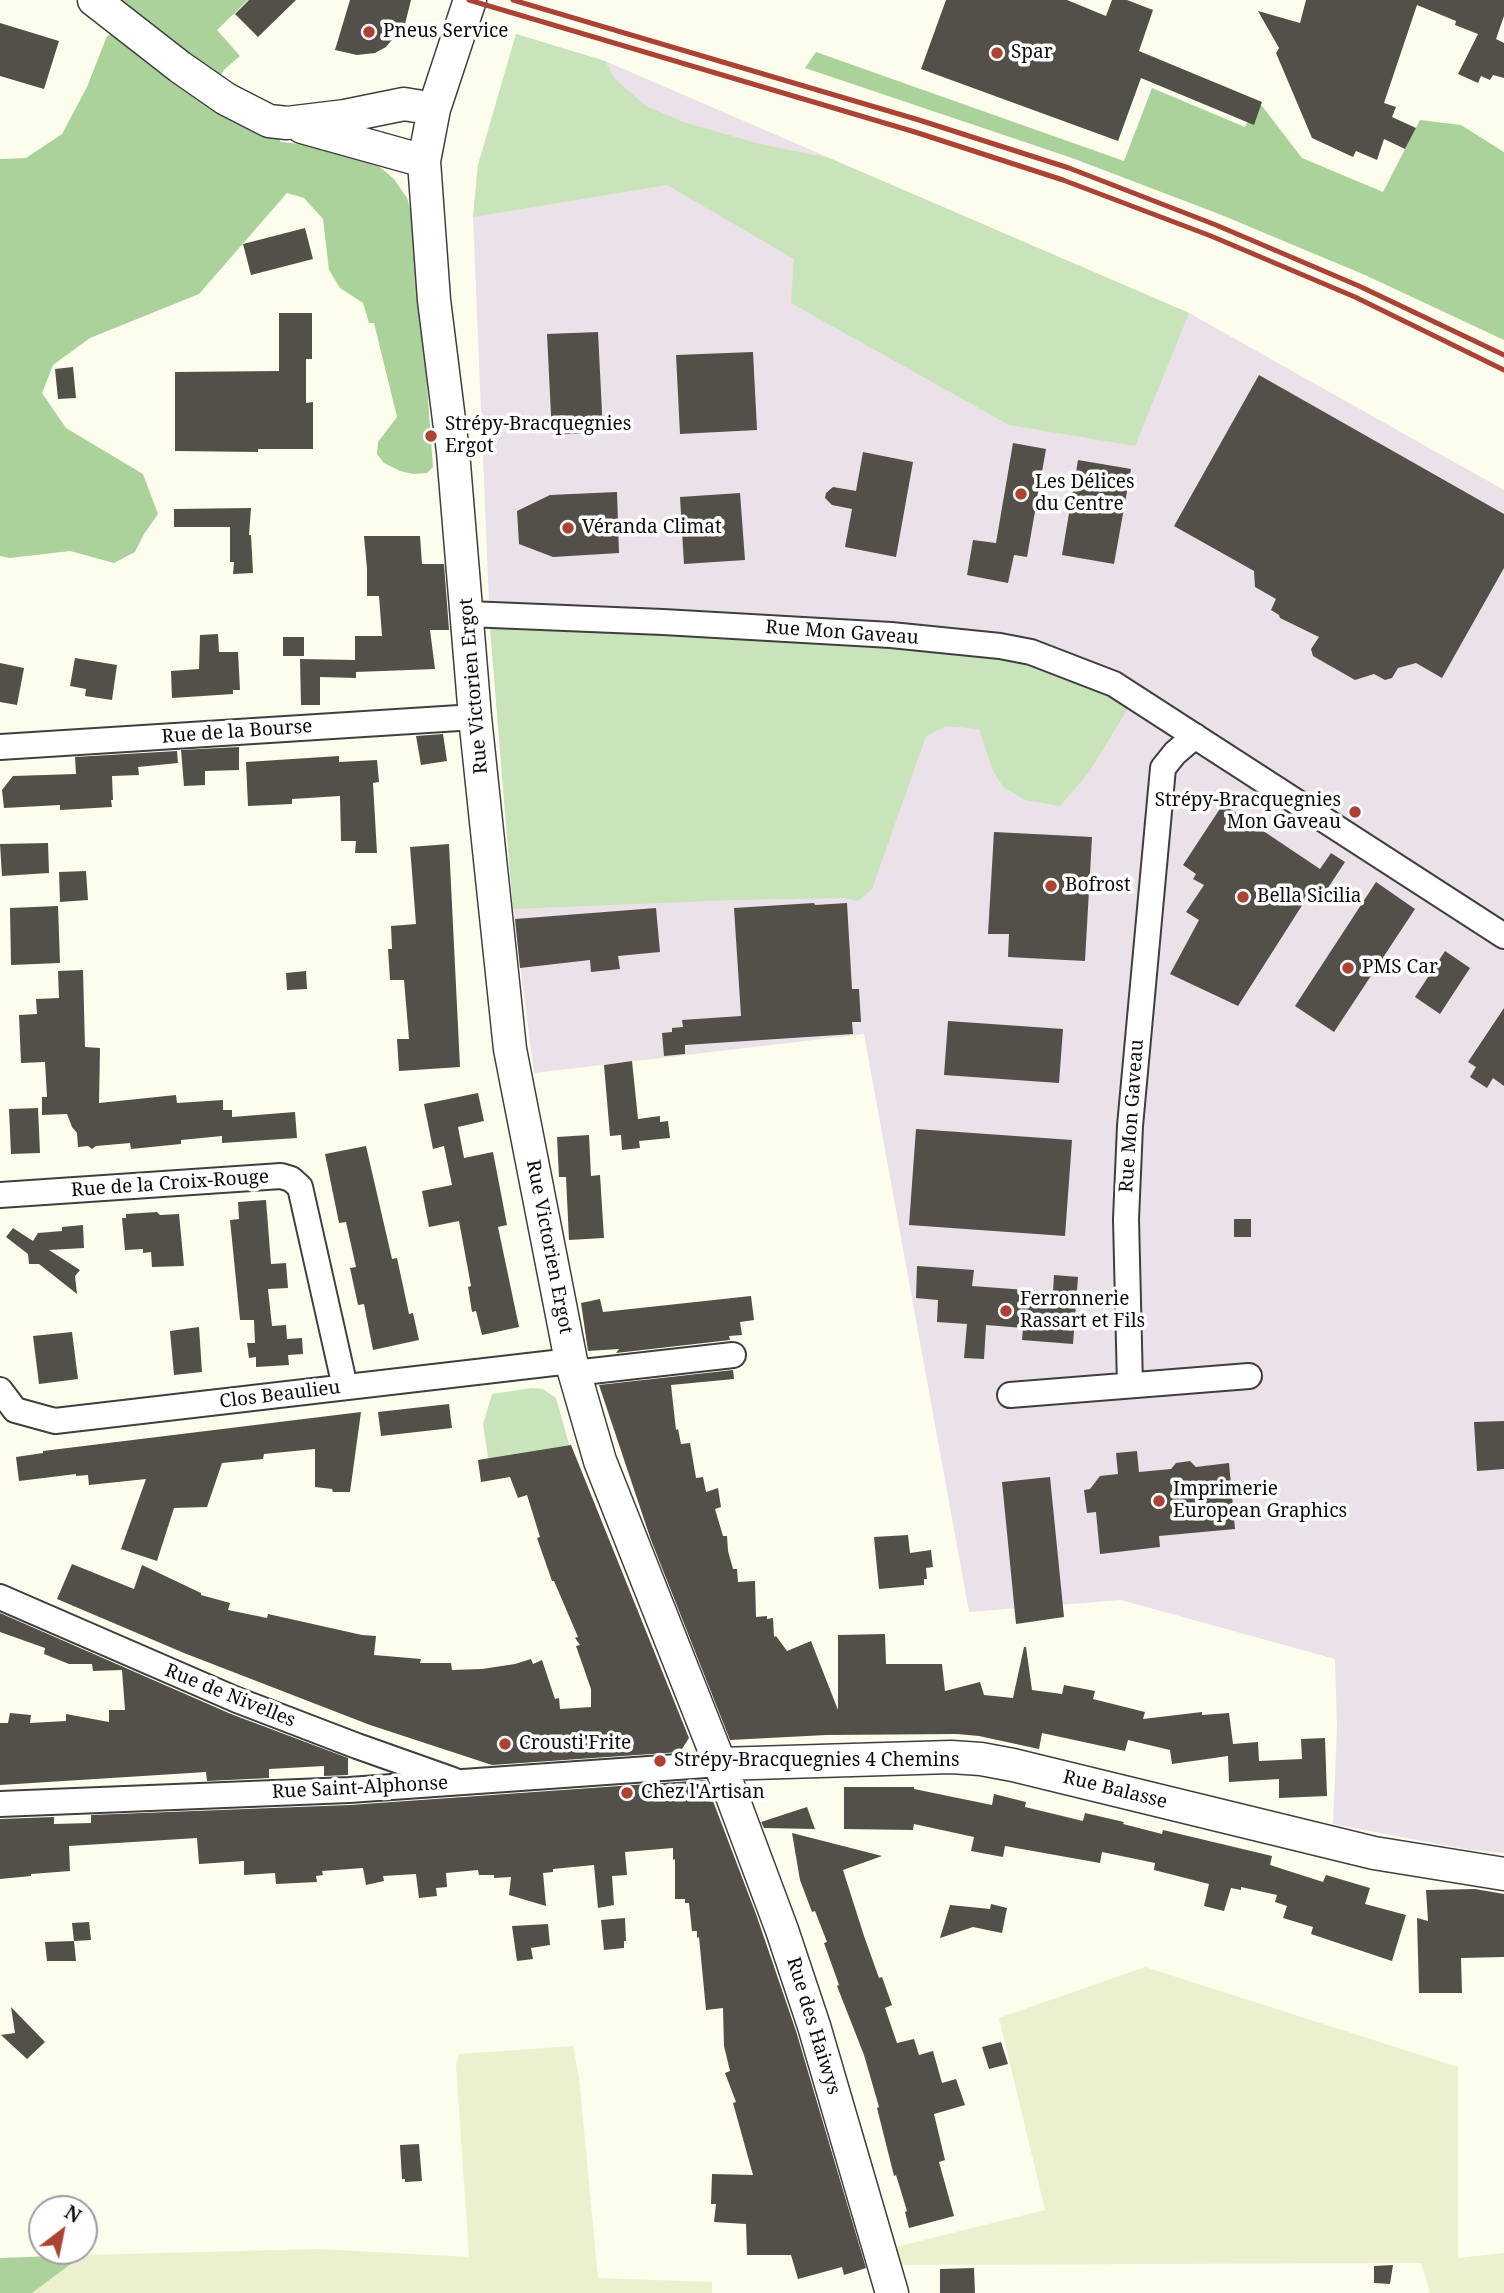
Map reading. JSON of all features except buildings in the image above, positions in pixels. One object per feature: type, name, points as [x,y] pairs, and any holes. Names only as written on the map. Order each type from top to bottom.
[{"type":"street","points":[[94,0],[226,99],[269,121],[288,123],[424,161]]},
{"type":"street","name":"Rue Victorien Ergot","points":[[470,0],[434,109],[424,161],[434,300],[453,452],[475,717],[510,1049],[573,1367],[600,1461],[720,1764]]},
{"type":"street","points":[[288,123],[345,116],[404,104],[434,109]]},
{"type":"street","name":"Rue Mon Gaveau","points":[[468,614],[891,635],[1000,646],[1031,652],[1104,679],[1504,936]]},
{"type":"street","name":"Rue de la Bourse","points":[[0,747],[475,717]]},
{"type":"street","name":"Rue Mon Gaveau","points":[[1130,1385],[1126,1219],[1130,1126],[1161,782],[1163,768],[1175,753],[1195,736]]},
{"type":"street","name":"Rue de la Croix-Rouge","points":[[0,1195],[281,1176],[291,1179],[300,1187],[345,1387]]},
{"type":"street","points":[[573,1367],[733,1355]]},
{"type":"street","name":"Clos Beaulieu","points":[[0,1390],[15,1410],[55,1421],[345,1387],[573,1367]]},
{"type":"street","points":[[1010,1395],[1249,1376]]},
{"type":"street","name":"Rue de Nivelles","points":[[0,1597],[237,1700],[464,1783]]},
{"type":"street","name":"Rue Balasse","points":[[720,1764],[951,1756],[981,1759],[1374,1853],[1504,1874]]},
{"type":"street","name":"Rue Saint-Alphonse","points":[[0,1804],[349,1790],[720,1764]]},
{"type":"street","name":"Rue des Haiwys","points":[[720,1764],[782,1930],[814,2026],[892,2293]]},
{"type":"shaded area","points":[[516,34],[605,61],[1189,313],[1504,490],[1504,1853],[1470,1850],[1333,1824],[1337,1728],[1335,1659],[1121,1600],[969,1612],[864,1034],[534,1073],[513,909],[490,627],[473,217],[478,165]]},
{"type":"green space","points":[[94,0],[248,0],[217,30],[240,56],[225,69],[211,88],[269,121],[281,142],[339,148],[360,155],[394,179],[407,198],[415,225],[433,467],[427,473],[400,471],[384,463],[377,454],[378,442],[397,417],[374,323],[369,323],[363,303],[340,288],[329,270],[323,219],[304,198],[287,193],[199,294],[90,338],[53,365],[42,393],[66,428],[143,474],[158,514],[135,552],[114,563],[70,551],[10,558],[0,556],[0,159],[26,158],[62,134],[87,87],[107,36],[118,31]]},
{"type":"green space","points":[[516,34],[605,61],[615,79],[646,106],[683,122],[760,144],[829,158],[1189,313],[1135,446],[1009,425],[791,303],[794,259],[667,185],[473,217],[478,165]]},
{"type":"green space","points":[[816,52],[1124,161],[1152,88],[1245,127],[1256,103],[1262,106],[1302,158],[1383,192],[1420,120],[1461,125],[1504,152],[1504,340],[1365,275],[1219,214],[1072,158],[805,68]]},
{"type":"green space","points":[[468,614],[1000,646],[1135,697],[1089,772],[1060,806],[1026,800],[1004,788],[993,771],[979,729],[946,726],[926,736],[872,889],[858,901],[844,898],[735,900],[513,909],[490,628]]},
{"type":"green space","points":[[543,1389],[556,1398],[571,1451],[489,1463],[483,1424],[492,1394]]},
{"type":"green space","points":[[1145,1967],[1458,2067],[1458,2258],[1504,2253],[1504,2293],[1430,2293],[1421,2263],[901,2265],[896,2247],[1045,2210],[999,2018]]},
{"type":"green space","points":[[573,2046],[579,2077],[598,2278],[712,2282],[712,2293],[32,2293],[70,2265],[98,2265],[98,2255],[319,2249],[469,2257],[456,2065],[459,2054]]},
{"type":"green space","points":[[28,2257],[28,2265],[70,2265],[32,2293],[0,2293],[0,2258]]},
{"type":"railway","points":[[469,0],[915,132],[1063,180],[1211,236],[1355,297],[1504,370]]},
{"type":"railway","points":[[513,0],[919,120],[1069,168],[1216,225],[1359,286],[1504,355]]},
{"type":"place","name":"Pneus Service","points":[[369,32]]},
{"type":"place","name":"Spar","points":[[997,53]]},
{"type":"place","name":"Strépy-Bracquegnies Ergot","points":[[431,436]]},
{"type":"place","name":"Les Délices du Centre","points":[[1021,494]]},
{"type":"place","name":"Véranda Climat","points":[[568,528]]},
{"type":"place","name":"Strépy-Bracquegnies Mon Gaveau","points":[[1355,812]]},
{"type":"place","name":"Bofrost","points":[[1051,886]]},
{"type":"place","name":"Bella Sicilia","points":[[1243,897]]},
{"type":"place","name":"PMS Car","points":[[1348,968]]},
{"type":"place","name":"Ferronnerie Rassart et Fils","points":[[1006,1311]]},
{"type":"place","name":"Imprimerie European Graphics","points":[[1159,1501]]},
{"type":"place","name":"Crousti'Frite","points":[[505,1744]]},
{"type":"place","name":"Strépy-Bracquegnies 4 Chemins","points":[[660,1761]]},
{"type":"place","name":"Chez l'Artisan","points":[[627,1793]]}]
